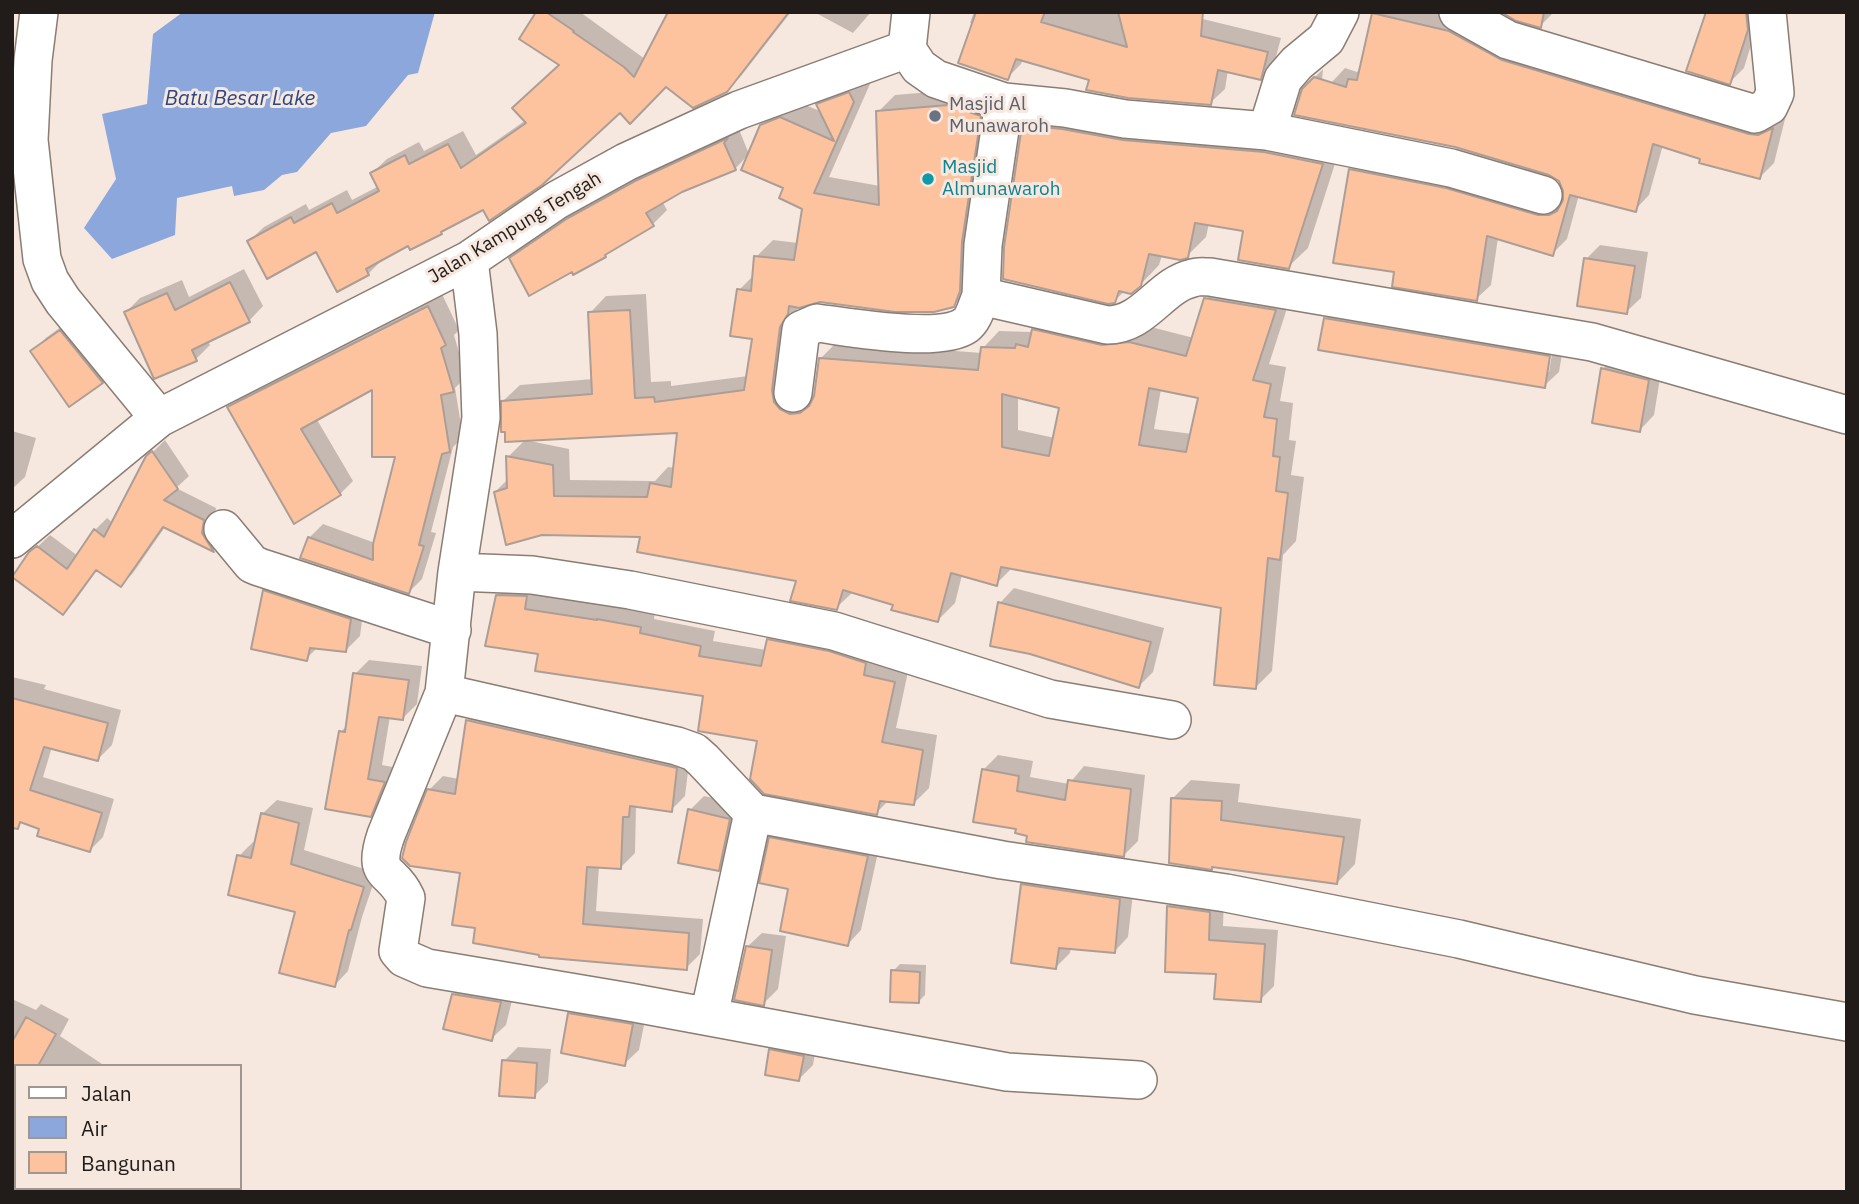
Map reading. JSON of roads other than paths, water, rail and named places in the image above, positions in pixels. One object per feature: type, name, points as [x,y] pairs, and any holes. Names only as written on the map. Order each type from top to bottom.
[{"type":"street","points":[[39,12],[33,60],[29,140],[42,259],[50,281],[63,301],[159,418]]},
{"type":"street","points":[[911,12],[907,48],[919,67],[936,79],[1004,102],[1065,108],[1125,119],[1266,131],[1451,168],[1543,195]]},
{"type":"street","points":[[1266,131],[1283,79],[1297,63],[1326,39],[1340,12]]},
{"type":"street","points":[[1458,12],[1508,40],[1755,114],[1769,106],[1775,93],[1767,12]]},
{"type":"street","name":"Jalan Kampung Tengah","points":[[12,539],[159,418],[469,260],[557,200],[626,162],[739,110],[907,48]]},
{"type":"street","points":[[793,393],[801,330],[808,325],[817,323],[903,334],[954,331],[970,321],[981,296],[983,245],[1004,102]]},
{"type":"street","points":[[469,260],[478,334],[481,418],[457,572],[444,693],[386,835],[380,857],[381,867],[406,898],[398,951],[404,958],[427,968],[709,1016],[1007,1072],[1139,1080]]},
{"type":"street","points":[[981,296],[1107,325],[1119,325],[1138,316],[1180,283],[1193,278],[1210,277],[1592,342],[1847,415]]},
{"type":"street","points":[[223,529],[252,564],[452,630]]},
{"type":"street","points":[[457,572],[532,575],[617,588],[834,631],[1050,699],[1172,720]]},
{"type":"street","points":[[444,693],[694,752],[754,813],[1002,860],[1226,893],[1459,939],[1695,995],[1847,1022]]},
{"type":"street","points":[[709,1016],[754,813]]},
{"type":"water","name":"Batu Besar Lake","points":[[183,12],[435,12],[418,73],[408,75],[366,126],[331,133],[297,172],[282,175],[264,190],[234,196],[232,186],[177,198],[175,235],[112,259],[84,228],[116,179],[102,114],[147,104],[153,34]]},
{"type":"place","name":"Masjid Al Munawaroh","points":[[935,116]]},
{"type":"place","name":"Masjid Almunawaroh","points":[[928,179]]}]
